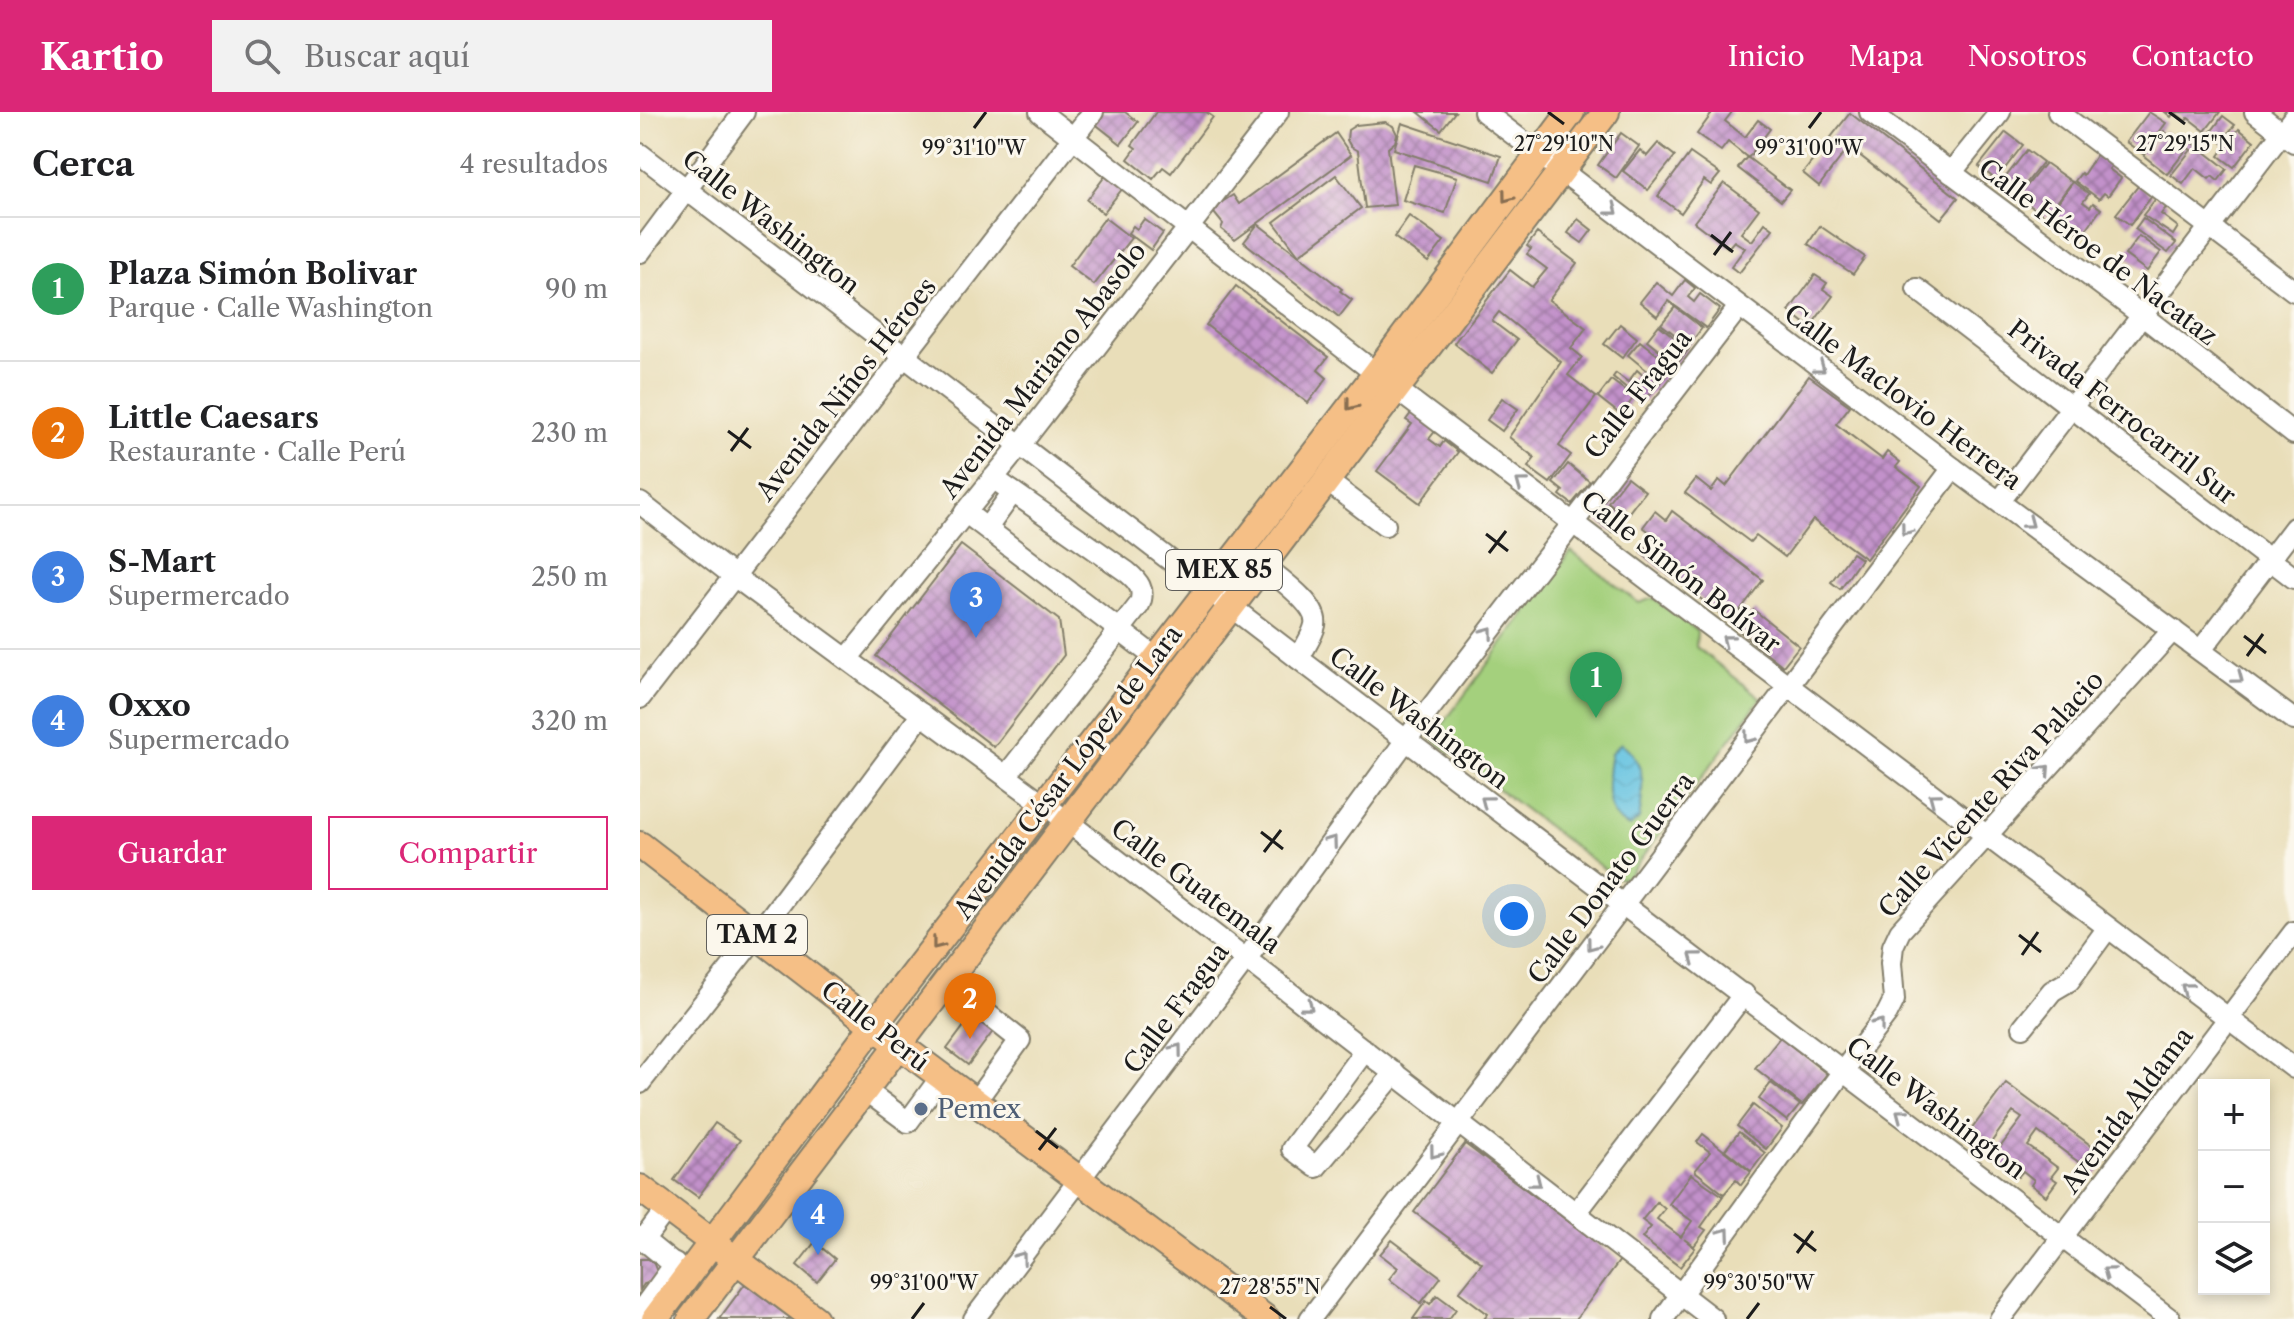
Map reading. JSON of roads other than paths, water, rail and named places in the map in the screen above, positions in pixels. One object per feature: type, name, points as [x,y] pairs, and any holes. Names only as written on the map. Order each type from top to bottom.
[{"type":"main road","name":"Avenida César López de Lara","points":[[691,1319],[1327,481],[1386,382],[1539,154],[1571,112]]},
{"type":"main road","name":"Avenida César López de Lara","points":[[655,1319],[681,1270],[713,1242],[874,1025],[1208,590],[1562,171],[1606,112]]},
{"type":"main road","name":"Calle Perú","points":[[640,845],[941,1077],[1266,1319]]},
{"type":"main road","points":[[640,1188],[815,1319]]},
{"type":"street","points":[[640,252],[744,112]]},
{"type":"street","name":"Calle Simón Bolívar","points":[[1040,112],[1386,382],[2294,1068]]},
{"type":"street","name":"Avenida Niños Héroes","points":[[640,698],[1093,112]]},
{"type":"street","name":"Avenida Mariano Abasolo","points":[[847,659],[1021,444],[1278,112]]},
{"type":"street","name":"Calle Maclovio Herrera","points":[[1484,112],[1953,468],[2294,720]]},
{"type":"street","name":"Calle Héroe de Nacataz","points":[[1870,112],[2143,316],[2294,434]]},
{"type":"street","points":[[1951,173],[2000,112]]},
{"type":"street","points":[[2058,112],[2294,291]]},
{"type":"street","points":[[2000,501],[2209,227],[2290,131],[2255,112]]},
{"type":"street","name":"Calle Washington","points":[[640,154],[1231,608],[2170,1319]]},
{"type":"street","name":"Privada Ferrocarril Sur","points":[[1917,289],[2294,578]]},
{"type":"street","name":"Calle Fragua","points":[[974,1319],[1247,958],[1406,740],[1739,307]]},
{"type":"street","name":"Calle Donato Guerra","points":[[1310,1319],[1953,468]]},
{"type":"street","points":[[993,478],[1127,572],[1140,584],[1141,601],[1006,776]]},
{"type":"street","points":[[1327,481],[1385,525]]},
{"type":"street","points":[[987,528],[1013,492]]},
{"type":"street","name":"Calle Guatemala","points":[[640,503],[734,576],[1045,804],[1713,1319]]},
{"type":"street","points":[[965,512],[1156,658]]},
{"type":"street","points":[[2201,650],[2294,528]]},
{"type":"street","points":[[1263,565],[1307,602],[1312,610],[1315,625],[1299,659]]},
{"type":"street","name":"Calle Vicente Riva Palacio","points":[[1663,1319],[1887,1014],[1894,1000],[1891,963],[1893,946],[1900,931],[2173,630]]},
{"type":"street","points":[[640,1083],[757,935],[922,714]]},
{"type":"street","points":[[2023,1027],[2052,991],[2069,981],[2107,929]]},
{"type":"street","name":"Avenida Aldama","points":[[2000,1319],[2294,932]]},
{"type":"street","points":[[947,982],[1020,1040],[975,1102]]},
{"type":"street","points":[[1576,1213],[1744,994]]},
{"type":"street","points":[[1365,1050],[1292,1149],[1316,1167],[1395,1073]]},
{"type":"street","points":[[865,1090],[908,1122],[941,1077]]},
{"type":"street","points":[[640,1312],[681,1270],[642,1238],[667,1208]]},
{"type":"water","points":[[1621,743],[1635,759],[1642,777],[1639,819],[1630,827],[1614,815],[1608,795],[1611,753]]},
{"type":"place","name":"S-Mart","points":[[976,638]]},
{"type":"place","name":"Plaza Simón Bolivar","points":[[1596,718]]},
{"type":"place","name":"Little Caesars","points":[[970,1039]]},
{"type":"place","name":"Pemex","points":[[921,1109]]},
{"type":"place","name":"Oxxo","points":[[818,1255]]}]
